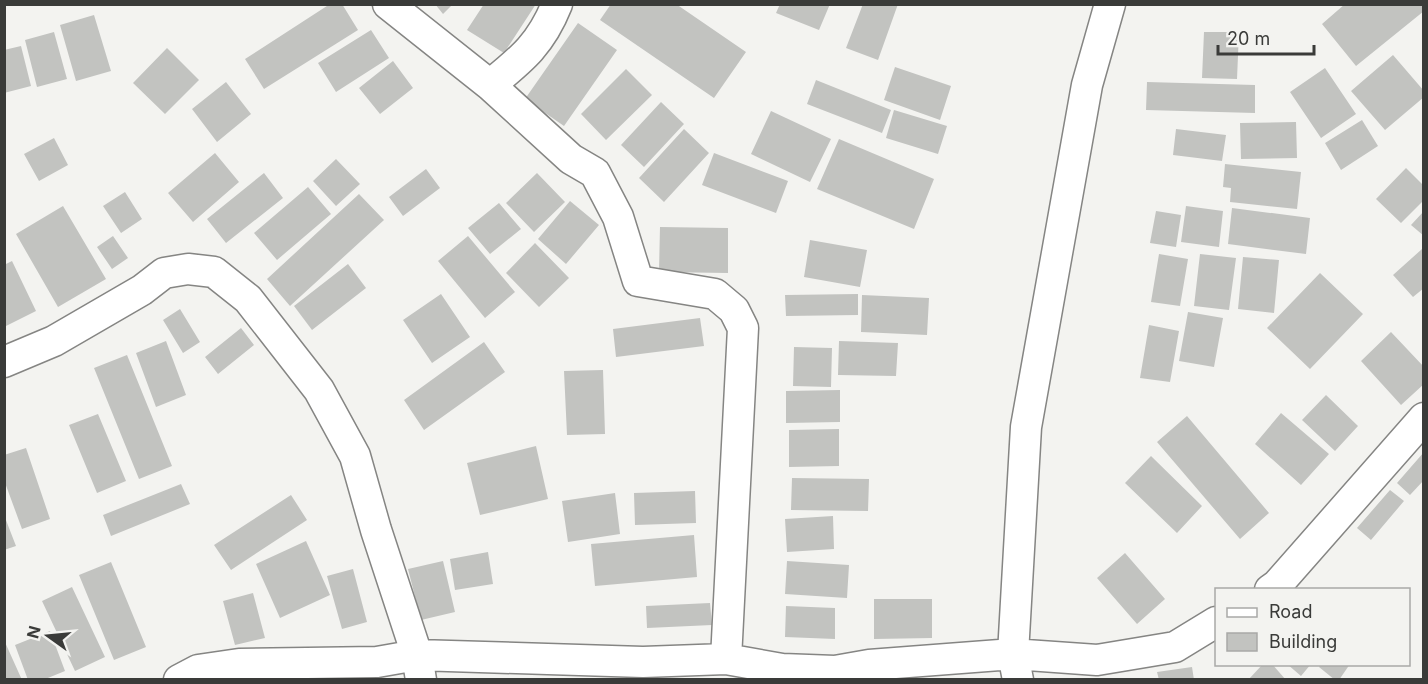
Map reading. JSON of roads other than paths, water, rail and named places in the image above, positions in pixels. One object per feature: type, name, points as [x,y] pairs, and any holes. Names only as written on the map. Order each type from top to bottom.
[{"type":"street","points":[[388,4],[490,85],[571,159],[595,173],[618,217],[638,281],[715,294],[734,310],[743,328],[726,659]]},
{"type":"street","points":[[490,85],[526,56],[550,22],[557,4]]},
{"type":"street","points":[[1016,667],[1026,426],[1087,85],[1110,4]]},
{"type":"street","points":[[4,362],[54,340],[142,290],[164,273],[188,269],[214,272],[248,299],[319,390],[355,456],[419,668]]},
{"type":"street","points":[[1273,588],[1424,417]]},
{"type":"street","points":[[179,680],[198,670],[239,664],[377,662],[419,668],[726,659],[782,669],[838,675],[869,665],[1016,667],[1097,660],[1174,647],[1215,623]]}]
